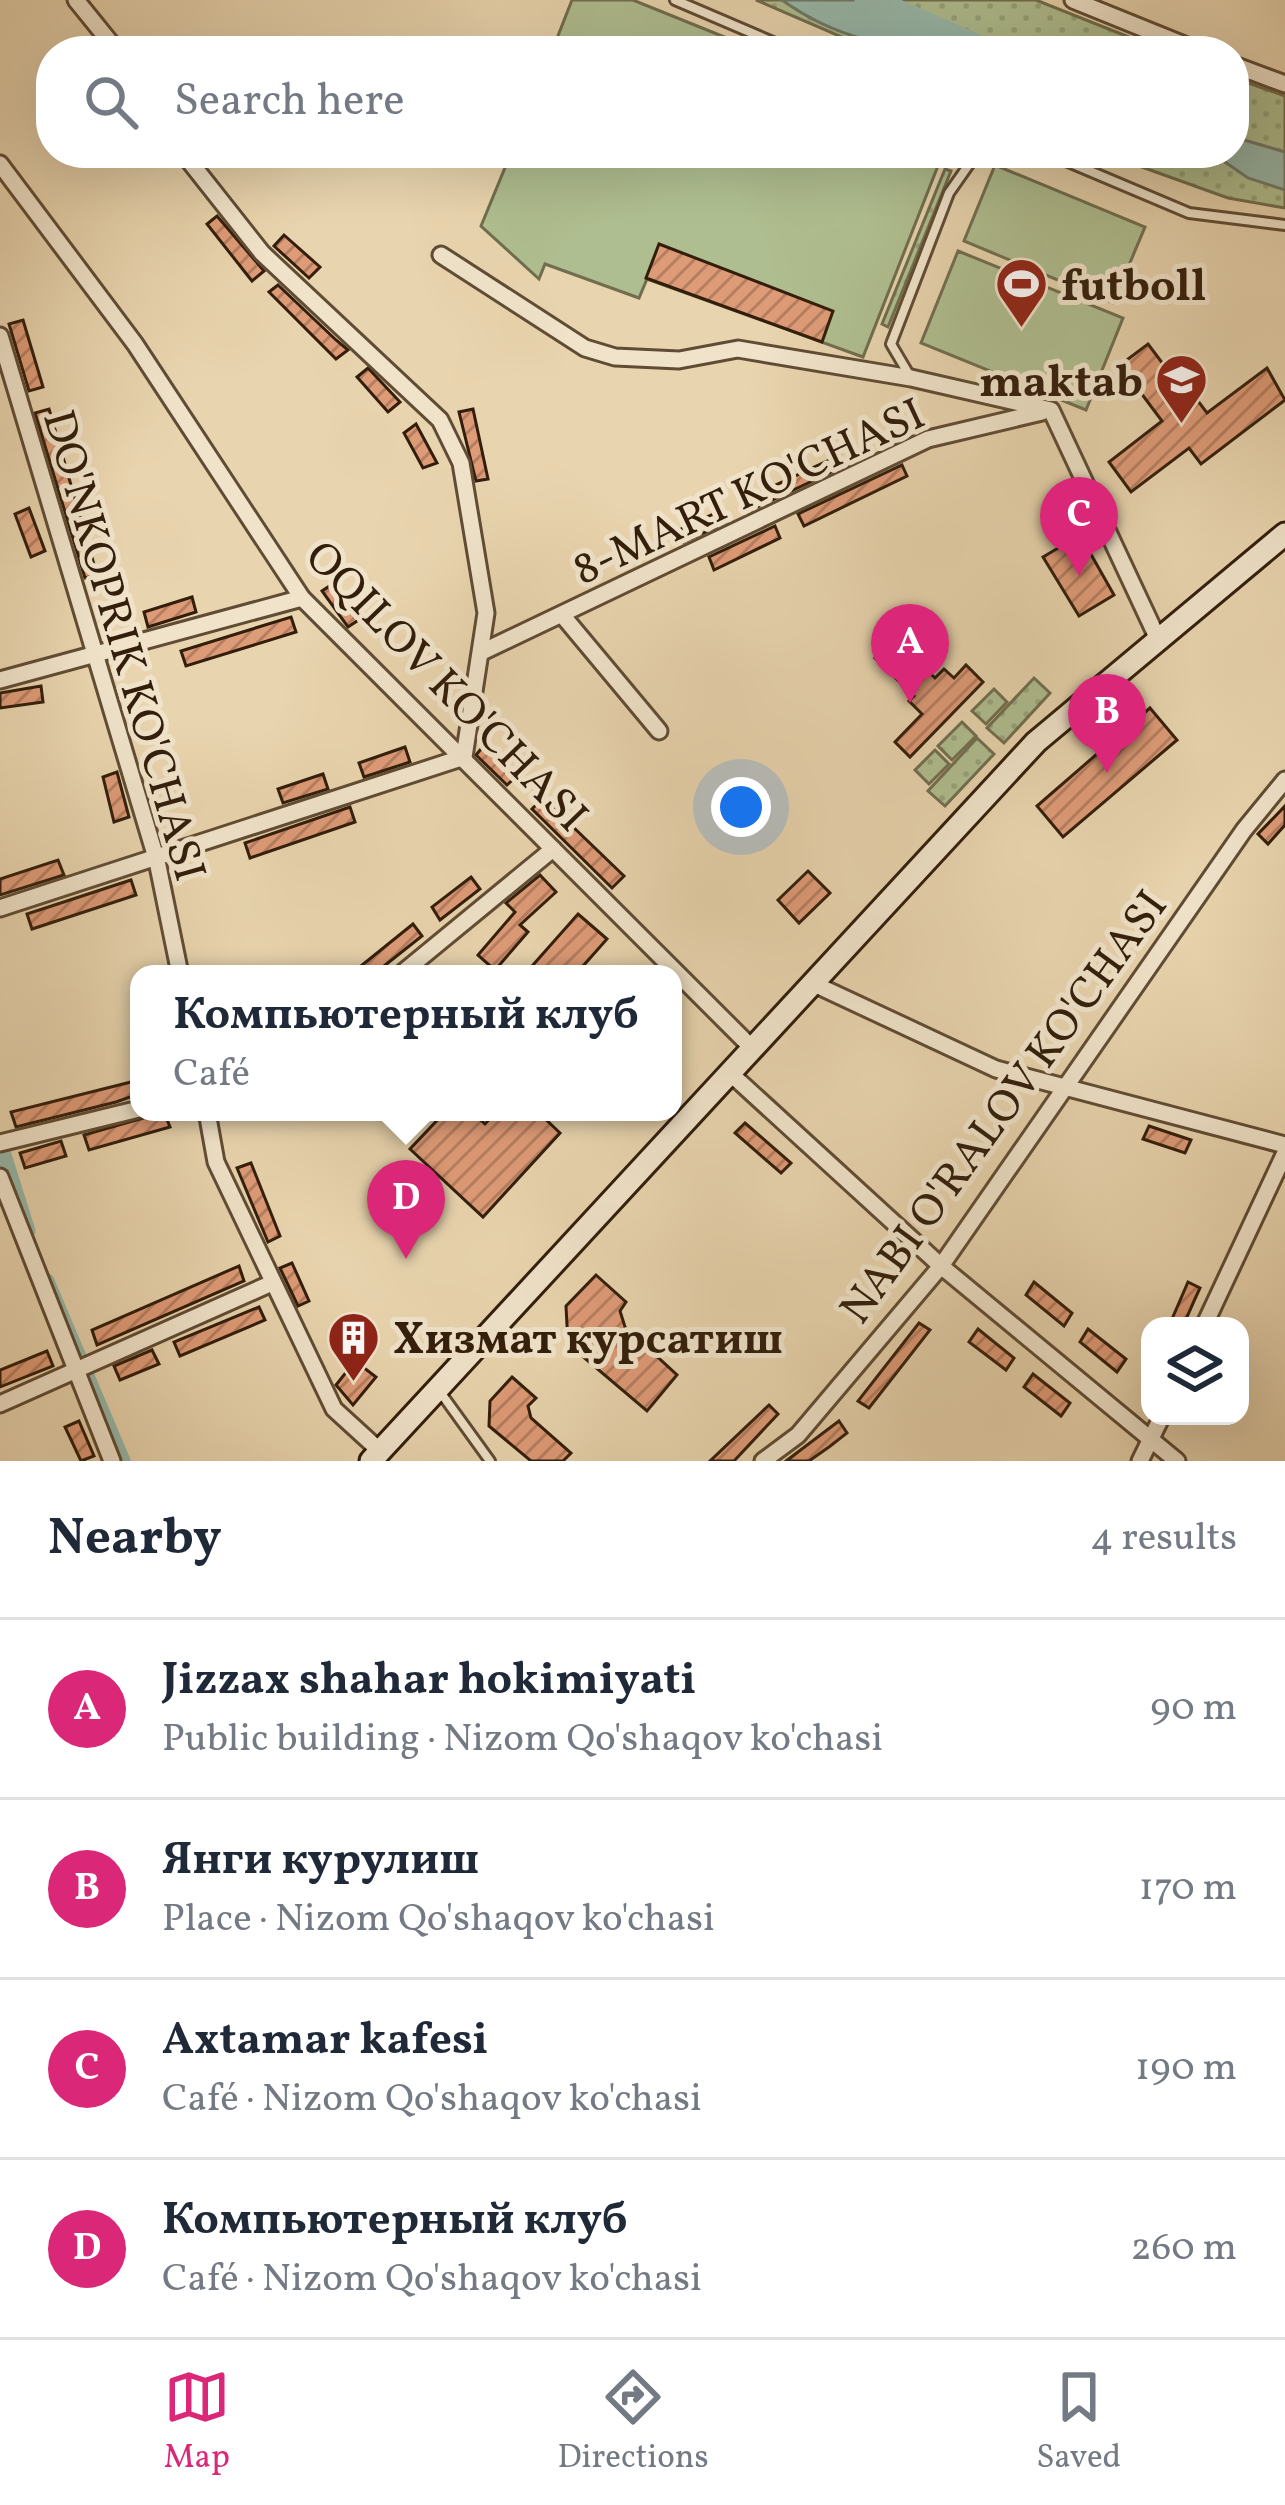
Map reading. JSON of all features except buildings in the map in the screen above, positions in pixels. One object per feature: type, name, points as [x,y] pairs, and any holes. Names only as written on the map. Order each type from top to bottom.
[{"type":"main road","points":[[375,1456],[1036,742],[1285,534]]},
{"type":"street","points":[[76,0],[106,36]]},
{"type":"street","points":[[1072,0],[1162,36]]},
{"type":"street","points":[[1249,71],[1285,84]]},
{"type":"street","name":"OQILOV KO'CHASI","points":[[0,164],[135,344],[302,598],[669,965]]},
{"type":"street","points":[[0,908],[157,861],[464,757],[486,613],[461,464],[440,420],[262,253],[195,168]]},
{"type":"street","points":[[441,255],[585,347],[616,357],[679,359],[738,350],[911,378],[1051,410],[1157,637]]},
{"type":"street","name":"DO'NKOPRIK KO'CHASI","points":[[0,336],[157,861],[178,965]]},
{"type":"street","name":"8-MART KO'CHASI","points":[[482,652],[928,439],[1051,410]]},
{"type":"street","points":[[0,680],[302,598]]},
{"type":"street","points":[[563,616],[659,731]]},
{"type":"street","name":"NABI O'RALOV KO'CHASI","points":[[764,1461],[798,1435],[941,1267],[1244,830],[1285,780]]},
{"type":"street","points":[[412,965],[553,848]]},
{"type":"street","name":"OQILOV KO'CHASI","points":[[682,978],[753,1049]]},
{"type":"street","points":[[812,983],[995,1069],[1285,1149],[1208,1317]]},
{"type":"street","points":[[731,1074],[941,1267],[1177,1461]]},
{"type":"street","points":[[2,1143],[130,1111]]},
{"type":"street","points":[[209,1121],[216,1162],[334,1409],[375,1456]]},
{"type":"street","points":[[0,1177],[82,1368],[112,1461]]},
{"type":"street","points":[[0,1404],[272,1283]]},
{"type":"street","points":[[1140,1461],[1158,1425]]},
{"type":"lane","points":[[675,0],[759,36]]},
{"type":"lane","points":[[911,378],[891,344],[950,193],[967,168]]},
{"type":"lane","points":[[1082,168],[1189,213],[1285,225]]},
{"type":"lane","points":[[438,1389],[490,1461]]},
{"type":"green space","points":[[572,0],[633,0],[722,36],[558,36]]},
{"type":"green space","points":[[756,0],[1036,0],[1126,36],[839,36]]},
{"type":"green space","points":[[1249,83],[1285,96],[1285,208],[1228,198],[1145,168],[1249,168]]},
{"type":"green space","points":[[505,168],[937,168],[863,357],[647,279],[639,298],[545,264],[539,279],[481,226]]},
{"type":"green space","points":[[994,168],[1145,227],[1113,303],[964,241]]},
{"type":"green space","points":[[945,169],[951,171],[888,327],[882,324]]},
{"type":"green space","name":"futboll","points":[[958,251],[1123,318],[1086,410],[921,343]]},
{"type":"green space","points":[[1034,678],[1050,693],[1004,743],[987,728]]},
{"type":"green space","points":[[994,689],[1007,702],[986,724],[972,711]]},
{"type":"green space","points":[[962,722],[976,736],[952,760],[938,746]]},
{"type":"green space","points":[[977,738],[994,754],[945,806],[928,791]]},
{"type":"green space","points":[[935,750],[949,764],[929,784],[915,770]]},
{"type":"shaded area","points":[[782,0],[871,0],[922,36],[854,36]]},
{"type":"shaded area","points":[[1249,141],[1285,152],[1285,190],[1234,168],[1249,168]]},
{"type":"waterway","points":[[868,0],[950,36]]},
{"type":"waterway","points":[[0,1142],[28,1231]]},
{"type":"waterway","points":[[47,1281],[123,1461]]},
{"type":"place","name":"futboll","points":[[1022,330]]},
{"type":"place","name":"maktab","points":[[1182,426]]},
{"type":"place","name":"Axtamar kafesi","points":[[1079,576]]},
{"type":"place","name":"Jizzax shahar hokimiyati","points":[[910,703]]},
{"type":"place","name":"Янги курулиш","points":[[1107,773]]},
{"type":"place","name":"Компьютерный клуб","points":[[406,1259]]},
{"type":"place","name":"Хизмат курсатиш","points":[[354,1383]]}]
